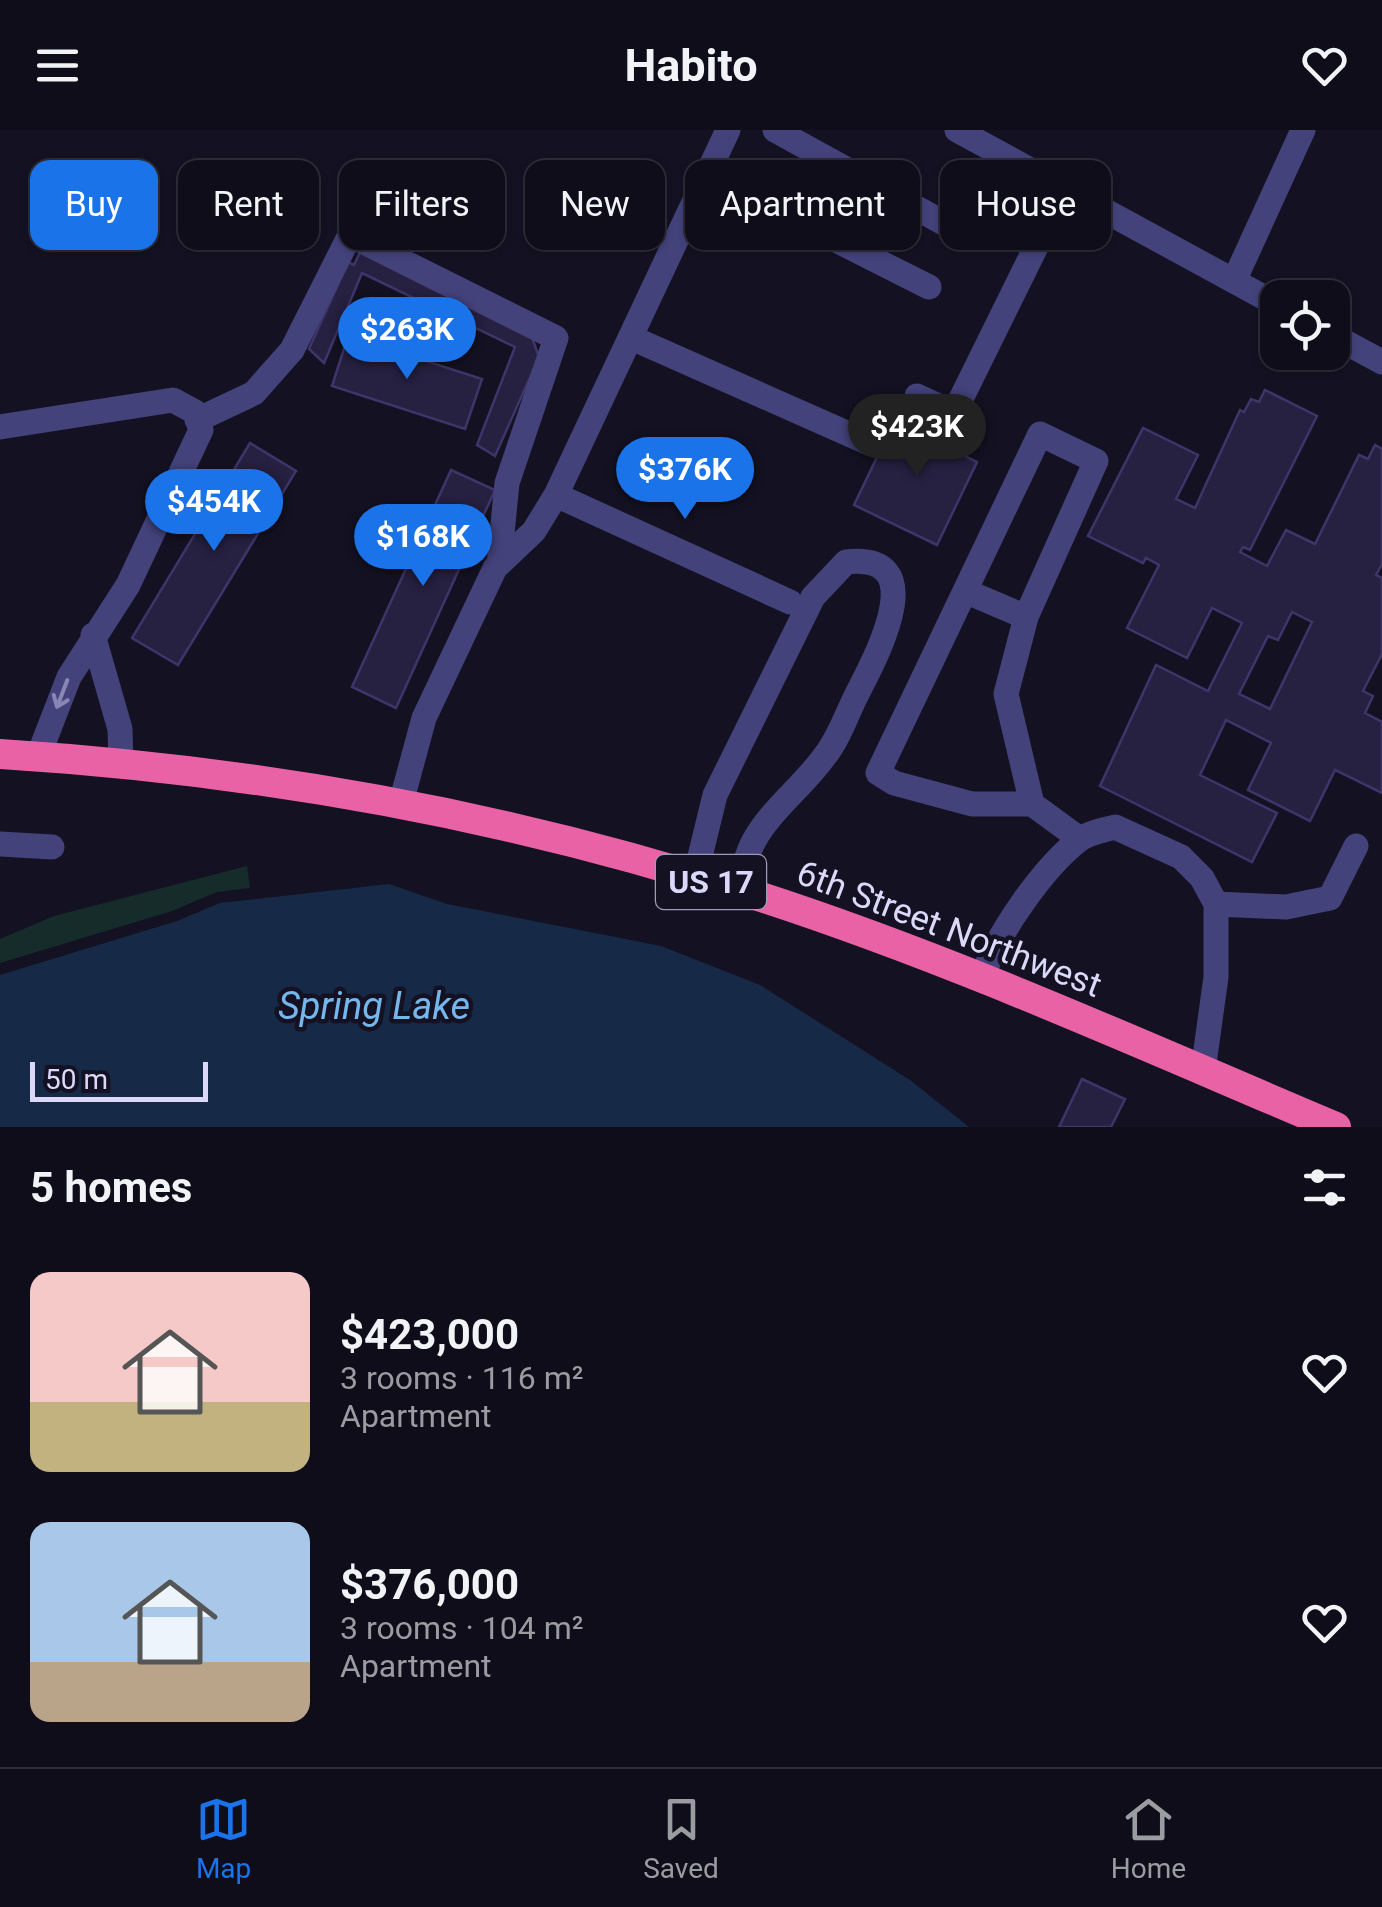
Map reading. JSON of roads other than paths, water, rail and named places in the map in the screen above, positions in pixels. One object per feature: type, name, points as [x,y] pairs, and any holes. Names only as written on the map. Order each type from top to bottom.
[{"type":"highway","name":"US 17","points":[[0,754],[45,757]]},
{"type":"highway","name":"6th Street Northwest","points":[[45,757],[401,803],[695,877],[982,979],[1336,1127]]},
{"type":"street","points":[[714,160],[728,130]]},
{"type":"street","points":[[775,130],[940,221]]},
{"type":"street","points":[[956,130],[1012,160]]},
{"type":"street","points":[[1234,281],[1303,130]]},
{"type":"street","points":[[1111,213],[1260,295]]},
{"type":"street","points":[[499,564],[534,531],[556,495],[685,223]]},
{"type":"street","points":[[198,420],[254,393],[292,350],[350,235],[401,257],[556,338],[507,482],[499,564],[424,718],[401,803]]},
{"type":"street","points":[[856,250],[929,287]]},
{"type":"street","points":[[918,396],[954,413],[1034,250]]},
{"type":"street","points":[[632,338],[869,442]]},
{"type":"street","points":[[1350,345],[1382,362]]},
{"type":"street","points":[[0,427],[173,400],[195,412],[201,430],[128,584],[69,676],[45,757]]},
{"type":"street","points":[[1032,804],[1006,694],[1026,618],[1096,461],[1040,434],[878,773],[894,783],[972,804],[1032,804],[1080,838]]},
{"type":"street","points":[[556,495],[790,602]]},
{"type":"street","points":[[695,877],[715,795],[813,597],[846,562],[864,560],[882,569],[892,586],[894,608],[888,632],[828,754],[756,836],[740,890]]},
{"type":"street","points":[[965,591],[1026,618]]},
{"type":"street","points":[[93,635],[120,729],[121,764]]},
{"type":"street","points":[[982,979],[992,946],[1080,838],[1115,827],[1181,857],[1202,878],[1216,904],[1216,977],[1203,1071]]},
{"type":"street","points":[[0,844],[52,847]]},
{"type":"street","points":[[1216,904],[1286,907],[1330,898],[1356,846]]},
{"type":"water","name":"Spring Lake","points":[[389,884],[447,904],[661,946],[760,985],[910,1080],[969,1127],[0,1127],[0,975],[177,921],[220,903]]}]
